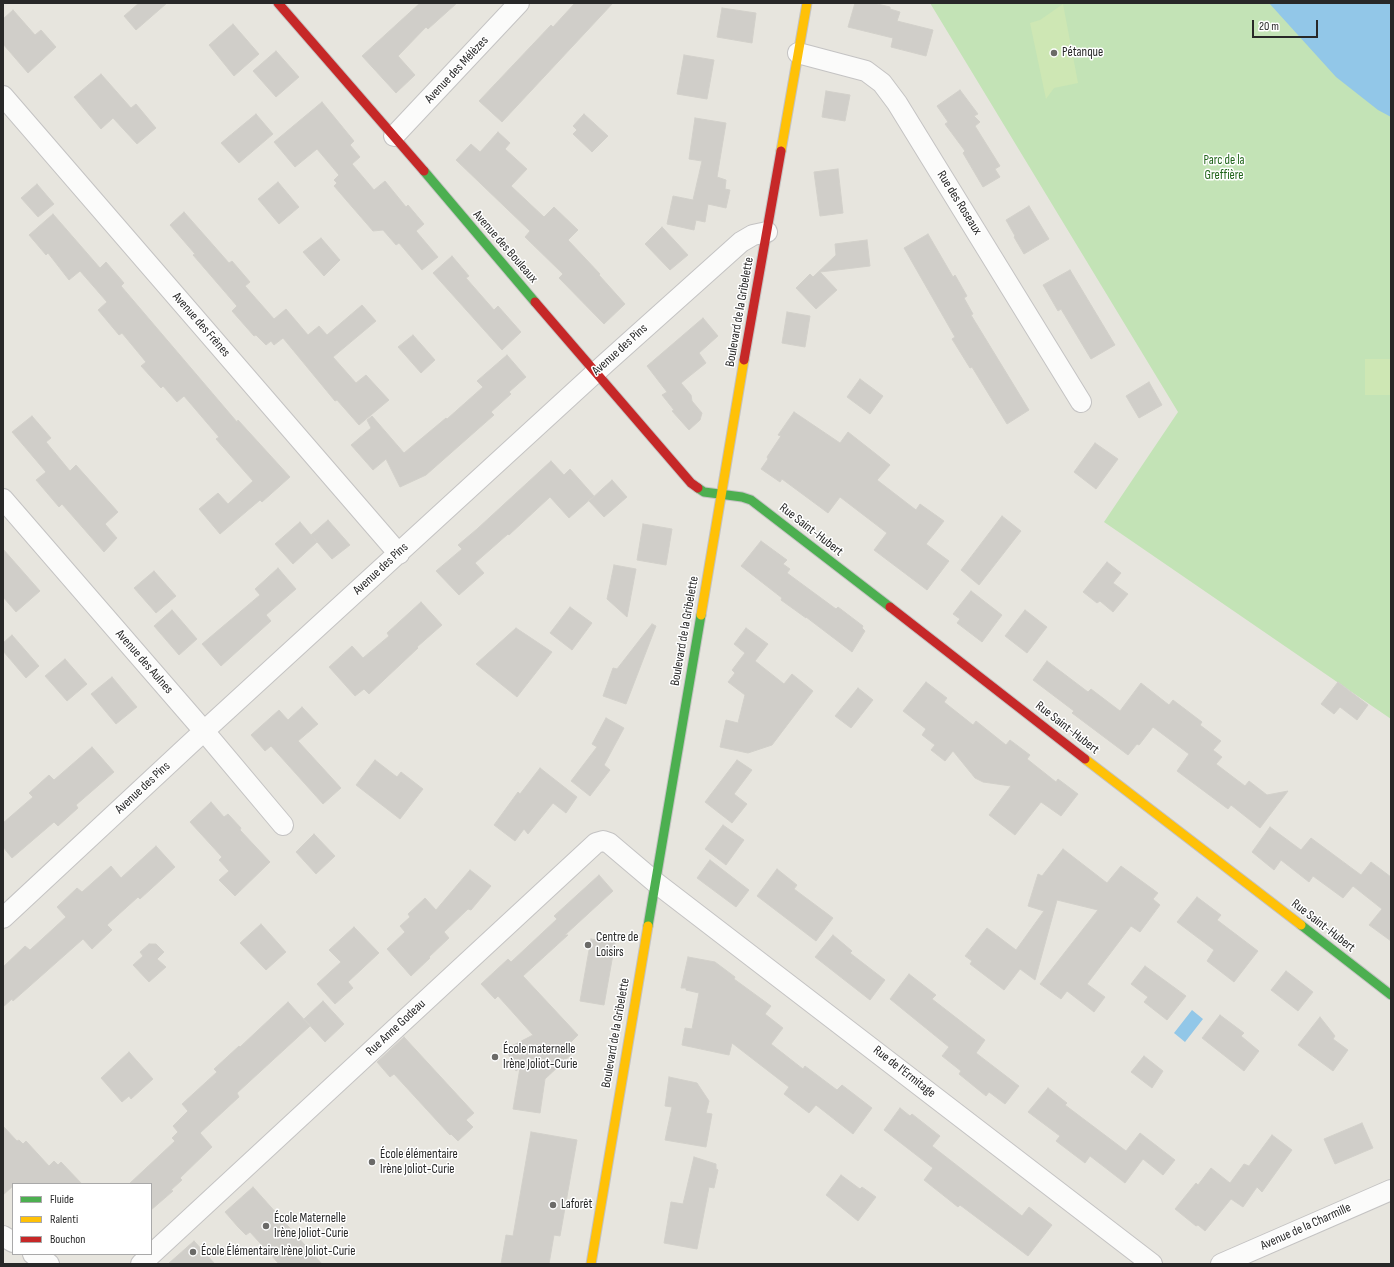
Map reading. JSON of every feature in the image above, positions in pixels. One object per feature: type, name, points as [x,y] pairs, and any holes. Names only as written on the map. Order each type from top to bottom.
[{"type":"street","name":"Avenue des Bouleaux","points":[[278,3],[691,483],[704,492],[722,494]]},
{"type":"street","name":"Avenue des Mélèzes","points":[[394,136],[519,3]]},
{"type":"street","name":"Boulevard de la Gribelette","points":[[591,1264],[744,362],[807,3]]},
{"type":"street","name":"Rue des Roseaux","points":[[798,53],[866,71],[882,83],[897,103],[1081,402]]},
{"type":"street","name":"Avenue des Frênes","points":[[3,96],[399,554]]},
{"type":"street","name":"Avenue des Pins","points":[[5,912],[399,554],[596,372],[741,242],[753,235],[767,232]]},
{"type":"street","name":"Rue Saint-Hubert","points":[[722,494],[742,496],[751,500],[1391,995]]},
{"type":"street","name":"Avenue des Aulnes","points":[[3,499],[283,825]]},
{"type":"street","name":"Rue Anne Godeau","points":[[152,1254],[596,842],[603,841],[609,843],[655,882]]},
{"type":"street","name":"Rue de l'Ermitage","points":[[655,882],[1152,1264]]},
{"type":"street","name":"Avenue de la Charmille","points":[[1220,1264],[1391,1190]]},
{"type":"street","points":[[3,1236],[12,1241]]},
{"type":"street","points":[[35,1255],[49,1264]]},
{"type":"street","name":"Rue Anne Godeau","points":[[141,1264],[151,1255]]},
{"type":"green space","name":"Parc de la Greffière","points":[[930,3],[1391,3],[1391,719],[1104,522],[1178,412]]},
{"type":"green space","name":"Pétanque","points":[[1063,4],[1078,83],[1054,88],[1046,99],[1030,23],[1040,20]]},
{"type":"green space","points":[[1365,359],[1391,359],[1391,395],[1365,395]]},
{"type":"water","points":[[1269,3],[1391,3],[1391,117],[1378,110],[1336,77]]},
{"type":"water","points":[[1192,1010],[1203,1019],[1185,1042],[1174,1033]]},
{"type":"building","points":[[139,3],[167,3],[136,30],[124,16]]},
{"type":"building","points":[[420,3],[457,3],[428,29],[426,27],[398,56],[415,75],[396,93],[362,56]]},
{"type":"building","points":[[575,3],[613,3],[502,122],[479,101],[551,25],[553,27]]},
{"type":"building","points":[[855,3],[873,3],[890,7],[890,9],[900,12],[897,21],[933,30],[926,56],[891,47],[893,38],[848,27]]},
{"type":"building","points":[[722,8],[756,13],[752,43],[717,37]]},
{"type":"building","points":[[13,10],[35,35],[41,30],[56,47],[28,73],[3,44],[3,19]]},
{"type":"building","points":[[233,24],[259,54],[234,76],[209,45]]},
{"type":"building","points":[[276,51],[299,77],[276,97],[253,71]]},
{"type":"building","points":[[684,55],[714,60],[707,99],[677,94]]},
{"type":"building","points":[[101,74],[131,108],[136,104],[156,128],[137,144],[113,118],[101,129],[74,97]]},
{"type":"building","points":[[960,90],[978,114],[974,116],[980,122],[975,126],[1000,166],[995,169],[1000,177],[983,187],[963,153],[965,151],[945,124],[948,122],[937,106]]},
{"type":"building","points":[[826,91],[850,95],[845,121],[822,117]]},
{"type":"building","points":[[322,102],[354,141],[350,145],[360,157],[352,164],[374,190],[385,181],[406,207],[408,205],[424,224],[416,231],[438,257],[422,270],[399,243],[396,245],[383,230],[373,231],[353,208],[334,186],[337,183],[334,180],[339,175],[317,149],[295,167],[274,142]]},
{"type":"building","points":[[256,114],[273,134],[239,163],[221,143]]},
{"type":"building","points":[[584,114],[608,136],[592,152],[573,134],[577,130],[573,126]]},
{"type":"building","points":[[695,118],[726,123],[717,177],[726,180],[725,189],[730,190],[726,208],[708,204],[705,222],[696,220],[694,230],[667,224],[673,196],[693,200],[702,161],[689,159]]},
{"type":"building","points":[[498,132],[510,143],[505,149],[527,169],[511,186],[544,217],[554,207],[578,230],[568,240],[600,274],[599,275],[625,304],[604,324],[559,278],[563,274],[525,237],[530,231],[456,160],[471,144],[480,152]]},
{"type":"building","points":[[838,169],[843,213],[820,216],[814,172]]},
{"type":"building","points":[[278,182],[299,207],[279,224],[258,199]]},
{"type":"building","points":[[37,184],[54,204],[38,217],[21,198]]},
{"type":"building","points":[[1029,206],[1049,239],[1024,254],[1006,220]]},
{"type":"building","points":[[184,212],[229,263],[232,261],[250,282],[245,286],[274,319],[286,309],[308,335],[319,326],[327,335],[362,305],[376,321],[333,357],[356,383],[366,375],[389,400],[359,425],[337,400],[335,401],[283,338],[274,345],[271,341],[266,345],[256,335],[254,336],[232,311],[237,306],[193,255],[195,254],[170,225]]},
{"type":"building","points":[[53,214],[100,268],[106,262],[124,283],[121,286],[237,422],[238,420],[290,477],[262,502],[260,500],[220,534],[199,509],[218,493],[228,504],[253,481],[216,439],[219,437],[184,396],[177,402],[163,386],[161,388],[141,366],[146,362],[122,333],[119,335],[98,310],[107,302],[80,271],[69,280],[48,253],[46,255],[29,235]]},
{"type":"building","points":[[662,227],[688,255],[670,270],[645,244]]},
{"type":"building","points":[[928,234],[953,277],[955,275],[967,296],[964,298],[973,314],[971,315],[1029,410],[1007,424],[972,367],[970,368],[952,339],[955,337],[904,248]]},
{"type":"building","points":[[321,238],[340,260],[324,276],[303,252]]},
{"type":"building","points":[[867,240],[870,266],[820,272],[837,290],[816,309],[796,288],[810,274],[813,277],[836,255],[835,244]]},
{"type":"building","points":[[452,256],[469,276],[466,278],[494,310],[498,306],[521,332],[502,350],[433,273]]},
{"type":"building","points":[[1070,270],[1115,345],[1091,359],[1061,309],[1058,311],[1043,285]]},
{"type":"building","points":[[787,312],[810,316],[805,347],[782,343]]},
{"type":"building","points":[[703,318],[718,336],[699,353],[706,363],[681,383],[691,395],[692,401],[702,413],[700,420],[689,430],[672,411],[674,410],[662,395],[667,392],[647,366]]},
{"type":"building","points":[[413,335],[435,360],[421,373],[398,347]]},
{"type":"building","points":[[507,355],[526,377],[509,392],[511,394],[491,412],[494,415],[426,475],[400,487],[386,459],[373,470],[351,445],[371,428],[367,420],[372,416],[404,453],[446,418],[447,419],[483,387],[477,381]]},
{"type":"building","points":[[860,379],[883,396],[870,414],[847,397]]},
{"type":"building","points":[[1149,382],[1162,405],[1139,418],[1126,396]]},
{"type":"building","points":[[794,412],[840,443],[848,432],[890,465],[877,480],[916,510],[920,504],[944,521],[926,544],[949,561],[927,590],[874,550],[887,533],[840,497],[828,513],[782,479],[780,482],[761,469],[781,436],[778,435]]},
{"type":"building","points":[[32,416],[51,438],[46,442],[70,471],[76,465],[118,512],[105,524],[117,538],[104,552],[62,504],[59,507],[36,480],[46,472],[12,432]]},
{"type":"building","points":[[1095,443],[1118,459],[1096,489],[1074,472]]},
{"type":"building","points":[[551,461],[564,475],[570,469],[594,496],[569,518],[550,497],[509,535],[508,534],[475,563],[484,573],[459,595],[436,571],[462,549],[458,545]]},
{"type":"building","points":[[612,480],[627,497],[604,517],[589,501]]},
{"type":"building","points":[[1002,516],[1021,531],[979,585],[961,570]]},
{"type":"building","points":[[328,520],[350,545],[332,559],[311,535]]},
{"type":"building","points":[[300,522],[317,542],[293,564],[275,544]]},
{"type":"building","points":[[643,524],[672,529],[666,565],[637,560]]},
{"type":"building","points":[[761,541],[787,560],[783,564],[790,569],[787,573],[836,609],[838,607],[863,626],[862,628],[865,631],[852,652],[781,600],[782,598],[741,566]]},
{"type":"building","points":[[3,549],[40,591],[16,612],[3,597]]},
{"type":"building","points":[[1107,562],[1121,573],[1113,583],[1128,594],[1113,612],[1100,601],[1097,603],[1083,592]]},
{"type":"building","points":[[614,565],[636,569],[627,617],[607,599]]},
{"type":"building","points":[[278,568],[296,589],[266,615],[271,621],[221,666],[202,644],[260,595],[255,589]]},
{"type":"building","points":[[154,571],[176,596],[156,613],[134,588]]},
{"type":"building","points":[[971,591],[1002,615],[982,642],[957,623],[960,619],[953,614]]},
{"type":"building","points":[[421,602],[442,625],[369,694],[364,689],[355,696],[329,667],[352,646],[363,658],[389,636],[387,633]]},
{"type":"building","points":[[570,607],[592,623],[572,650],[550,633]]},
{"type":"building","points":[[172,610],[197,639],[179,655],[154,626]]},
{"type":"building","points":[[1025,610],[1047,627],[1027,653],[1005,636]]},
{"type":"building","points":[[652,624],[656,626],[626,704],[603,696],[613,668],[617,669]]},
{"type":"building","points":[[516,628],[552,652],[517,697],[476,664]]},
{"type":"building","points":[[746,628],[768,644],[755,661],[784,684],[792,674],[813,691],[772,745],[748,753],[720,747],[726,720],[738,723],[745,695],[728,682],[735,673],[732,670],[745,653],[734,644]]},
{"type":"building","points":[[12,635],[39,666],[26,678],[3,651],[3,643]]},
{"type":"building","points":[[65,659],[87,684],[67,701],[45,676]]},
{"type":"building","points":[[1047,661],[1088,692],[1091,689],[1120,711],[1141,683],[1169,705],[1173,700],[1202,722],[1200,725],[1221,741],[1213,750],[1222,757],[1216,764],[1245,786],[1249,781],[1267,795],[1288,791],[1260,828],[1231,805],[1228,809],[1177,771],[1189,754],[1153,727],[1139,745],[1137,744],[1128,755],[1072,713],[1074,711],[1033,680]]},
{"type":"building","points":[[112,677],[137,707],[116,724],[91,694]]},
{"type":"building","points":[[926,682],[947,698],[944,702],[973,725],[976,721],[1006,745],[1010,740],[1030,755],[1027,759],[1056,782],[1058,779],[1078,794],[1061,816],[1041,802],[1015,835],[989,815],[1011,786],[983,782],[975,778],[953,751],[945,761],[931,750],[935,745],[922,735],[926,729],[903,711]]},
{"type":"building","points":[[1338,682],[1368,705],[1357,720],[1340,707],[1334,714],[1321,704]]},
{"type":"building","points":[[858,688],[873,700],[851,728],[835,716]]},
{"type":"building","points":[[302,707],[318,724],[298,741],[341,788],[323,804],[271,746],[265,751],[251,735],[279,710],[288,720]]},
{"type":"building","points":[[606,718],[624,728],[604,765],[610,770],[590,796],[571,781],[597,747],[592,744]]},
{"type":"building","points":[[92,747],[114,772],[76,805],[78,808],[58,826],[54,822],[12,858],[3,847],[3,823],[33,797],[29,793],[49,775],[54,780]]},
{"type":"building","points":[[375,760],[397,777],[401,772],[423,789],[400,819],[356,785]]},
{"type":"building","points":[[737,760],[752,770],[734,794],[747,804],[732,823],[705,802]]},
{"type":"building","points":[[540,768],[577,797],[566,813],[553,803],[528,834],[524,829],[515,841],[494,825],[518,792],[520,794]]},
{"type":"building","points":[[211,802],[224,817],[228,814],[241,828],[240,830],[270,862],[235,896],[219,880],[229,871],[219,860],[222,857],[190,822]]},
{"type":"building","points":[[723,825],[744,840],[726,865],[705,849]]},
{"type":"building","points":[[1270,827],[1301,850],[1311,838],[1361,875],[1371,862],[1391,877],[1391,941],[1369,925],[1382,909],[1353,886],[1343,898],[1313,876],[1309,882],[1281,860],[1274,870],[1252,852]]},
{"type":"building","points":[[314,834],[335,856],[316,874],[296,852]]},
{"type":"building","points":[[156,846],[175,867],[140,899],[138,897],[107,925],[112,930],[92,949],[83,939],[13,1001],[12,999],[3,1007],[3,967],[25,946],[30,950],[66,917],[57,907],[77,888],[82,892],[111,866],[121,878]]},
{"type":"building","points":[[1063,849],[1107,883],[1121,866],[1158,893],[1153,899],[1160,905],[1140,932],[1131,926],[1087,984],[1105,997],[1094,1012],[1067,991],[1061,999],[1040,984],[1098,910],[1057,900],[1035,980],[1020,969],[1004,990],[970,964],[972,961],[965,956],[987,928],[1016,950],[1044,911],[1028,906],[1038,874],[1042,876]]},
{"type":"building","points":[[710,860],[749,890],[736,907],[697,878]]},
{"type":"building","points":[[777,869],[797,885],[794,889],[833,918],[816,941],[757,896]]},
{"type":"building","points":[[470,870],[491,886],[471,910],[468,909],[444,932],[449,938],[411,976],[387,949],[405,932],[400,926],[410,917],[408,914],[425,898],[436,910]]},
{"type":"building","points":[[599,875],[613,891],[523,976],[578,1035],[570,1043],[576,1050],[545,1079],[540,1113],[513,1109],[520,1068],[516,1071],[506,1049],[533,1035],[498,996],[495,999],[481,984],[508,959],[511,962],[557,919],[554,916]]},
{"type":"building","points":[[1197,897],[1221,915],[1217,920],[1258,951],[1234,982],[1207,961],[1214,950],[1177,922]]},
{"type":"building","points":[[261,924],[286,952],[266,970],[240,943]]},
{"type":"building","points":[[354,927],[379,953],[348,982],[353,988],[335,1004],[317,984],[341,962],[329,950]]},
{"type":"building","points":[[833,935],[852,951],[850,953],[885,980],[870,1000],[815,957]]},
{"type":"building","points":[[591,939],[615,943],[604,1005],[580,1001]]},
{"type":"building","points":[[149,944],[156,944],[164,952],[157,959],[166,967],[149,982],[133,965],[143,956],[140,952]]},
{"type":"building","points":[[688,957],[715,962],[735,977],[734,979],[771,1006],[765,1014],[783,1028],[771,1044],[803,1069],[805,1066],[837,1090],[842,1085],[872,1108],[853,1134],[816,1105],[809,1113],[784,1094],[789,1087],[732,1043],[729,1055],[682,1045],[685,1028],[692,1029],[699,993],[686,990],[686,988],[681,988]]},
{"type":"building","points":[[1145,966],[1186,996],[1167,1020],[1144,1002],[1148,997],[1131,984]]},
{"type":"building","points":[[1286,971],[1313,992],[1298,1011],[1271,990]]},
{"type":"building","points":[[909,974],[936,995],[932,999],[985,1040],[976,1053],[1019,1086],[1005,1104],[989,1092],[986,1096],[959,1074],[961,1071],[942,1056],[949,1047],[890,999]]},
{"type":"building","points":[[323,1001],[344,1024],[325,1042],[304,1019]]},
{"type":"building","points":[[288,1002],[310,1026],[237,1093],[239,1097],[200,1133],[212,1147],[180,1178],[182,1180],[171,1190],[173,1191],[152,1209],[152,1183],[130,1183],[175,1141],[172,1138],[178,1132],[173,1126],[188,1111],[182,1104],[217,1072],[214,1069],[239,1046],[240,1047]]},
{"type":"building","points":[[1220,1015],[1244,1033],[1241,1036],[1259,1051],[1244,1071],[1202,1038]]},
{"type":"building","points":[[1320,1017],[1335,1036],[1333,1039],[1348,1050],[1333,1071],[1298,1045]]},
{"type":"building","points":[[404,1037],[474,1113],[466,1120],[473,1127],[458,1141],[451,1134],[450,1135],[394,1074],[390,1077],[377,1062]]},
{"type":"building","points":[[129,1052],[153,1079],[131,1099],[129,1096],[122,1102],[101,1078]]},
{"type":"building","points":[[1144,1056],[1163,1071],[1152,1088],[1131,1072]]},
{"type":"building","points":[[669,1077],[697,1083],[709,1101],[706,1113],[712,1114],[706,1147],[665,1140],[672,1107],[665,1106]]},
{"type":"building","points":[[1048,1088],[1067,1103],[1065,1105],[1126,1151],[1140,1133],[1175,1160],[1163,1175],[1143,1159],[1125,1183],[1090,1156],[1085,1163],[1056,1141],[1060,1136],[1028,1112]]},
{"type":"building","points":[[900,1108],[910,1116],[912,1114],[940,1136],[932,1146],[1022,1216],[1029,1207],[1052,1225],[1028,1256],[960,1205],[958,1207],[924,1180],[933,1168],[884,1130]]},
{"type":"building","points":[[1362,1123],[1373,1148],[1335,1164],[1324,1139]]},
{"type":"building","points":[[3,1126],[17,1141],[19,1140],[23,1144],[26,1141],[49,1166],[54,1161],[58,1165],[61,1162],[81,1183],[12,1183],[12,1187],[3,1195]]},
{"type":"building","points":[[531,1132],[577,1140],[560,1236],[554,1235],[549,1264],[501,1264],[506,1235],[513,1236]]},
{"type":"building","points":[[1272,1135],[1292,1150],[1262,1192],[1257,1187],[1243,1207],[1231,1199],[1205,1231],[1198,1225],[1196,1226],[1175,1209],[1196,1183],[1198,1185],[1211,1168],[1230,1183],[1244,1164],[1249,1166]]},
{"type":"building","points":[[694,1157],[716,1164],[716,1169],[718,1170],[714,1188],[709,1187],[697,1249],[664,1243],[671,1202],[683,1204]]},
{"type":"building","points":[[841,1175],[860,1189],[862,1187],[876,1197],[858,1221],[826,1195]]},
{"type":"building","name":"École Maternelle Irène Joliot-Curie","points":[[253,1187],[322,1264],[279,1264],[250,1232],[246,1235],[238,1227],[225,1212]]},
{"type":"building","name":"École Élémentaire Irène Joliot-Curie","points":[[194,1241],[215,1264],[168,1264]]},
{"type":"traffic: fast","points":[[424,171],[535,302]]},
{"type":"traffic: fast","points":[[698,488],[704,492],[742,497],[751,500],[890,607]]},
{"type":"traffic: fast","points":[[648,926],[701,615]]},
{"type":"traffic: fast","points":[[1301,925],[1391,995]]},
{"type":"traffic: slow","points":[[781,151],[807,3]]},
{"type":"traffic: slow","points":[[701,615],[744,360]]},
{"type":"traffic: slow","points":[[1085,759],[1301,925]]},
{"type":"traffic: slow","points":[[591,1264],[648,926]]},
{"type":"traffic: jam","points":[[278,3],[424,171]]},
{"type":"traffic: jam","points":[[744,360],[781,151]]},
{"type":"traffic: jam","points":[[535,302],[691,483],[698,488]]},
{"type":"traffic: jam","points":[[890,607],[1085,759]]},
{"type":"place","name":"Pétanque","points":[[1054,53]]},
{"type":"place","name":"Centre de Loisirs","points":[[588,945]]},
{"type":"place","name":"École maternelle Irène Joliot-Curie","points":[[495,1057]]},
{"type":"place","name":"École élémentaire Irène Joliot-Curie","points":[[372,1162]]},
{"type":"place","name":"Laforêt","points":[[553,1205]]},
{"type":"place","name":"École Maternelle Irène Joliot-Curie","points":[[266,1226]]},
{"type":"place","name":"École Élémentaire Irène Joliot-Curie","points":[[193,1252]]}]
